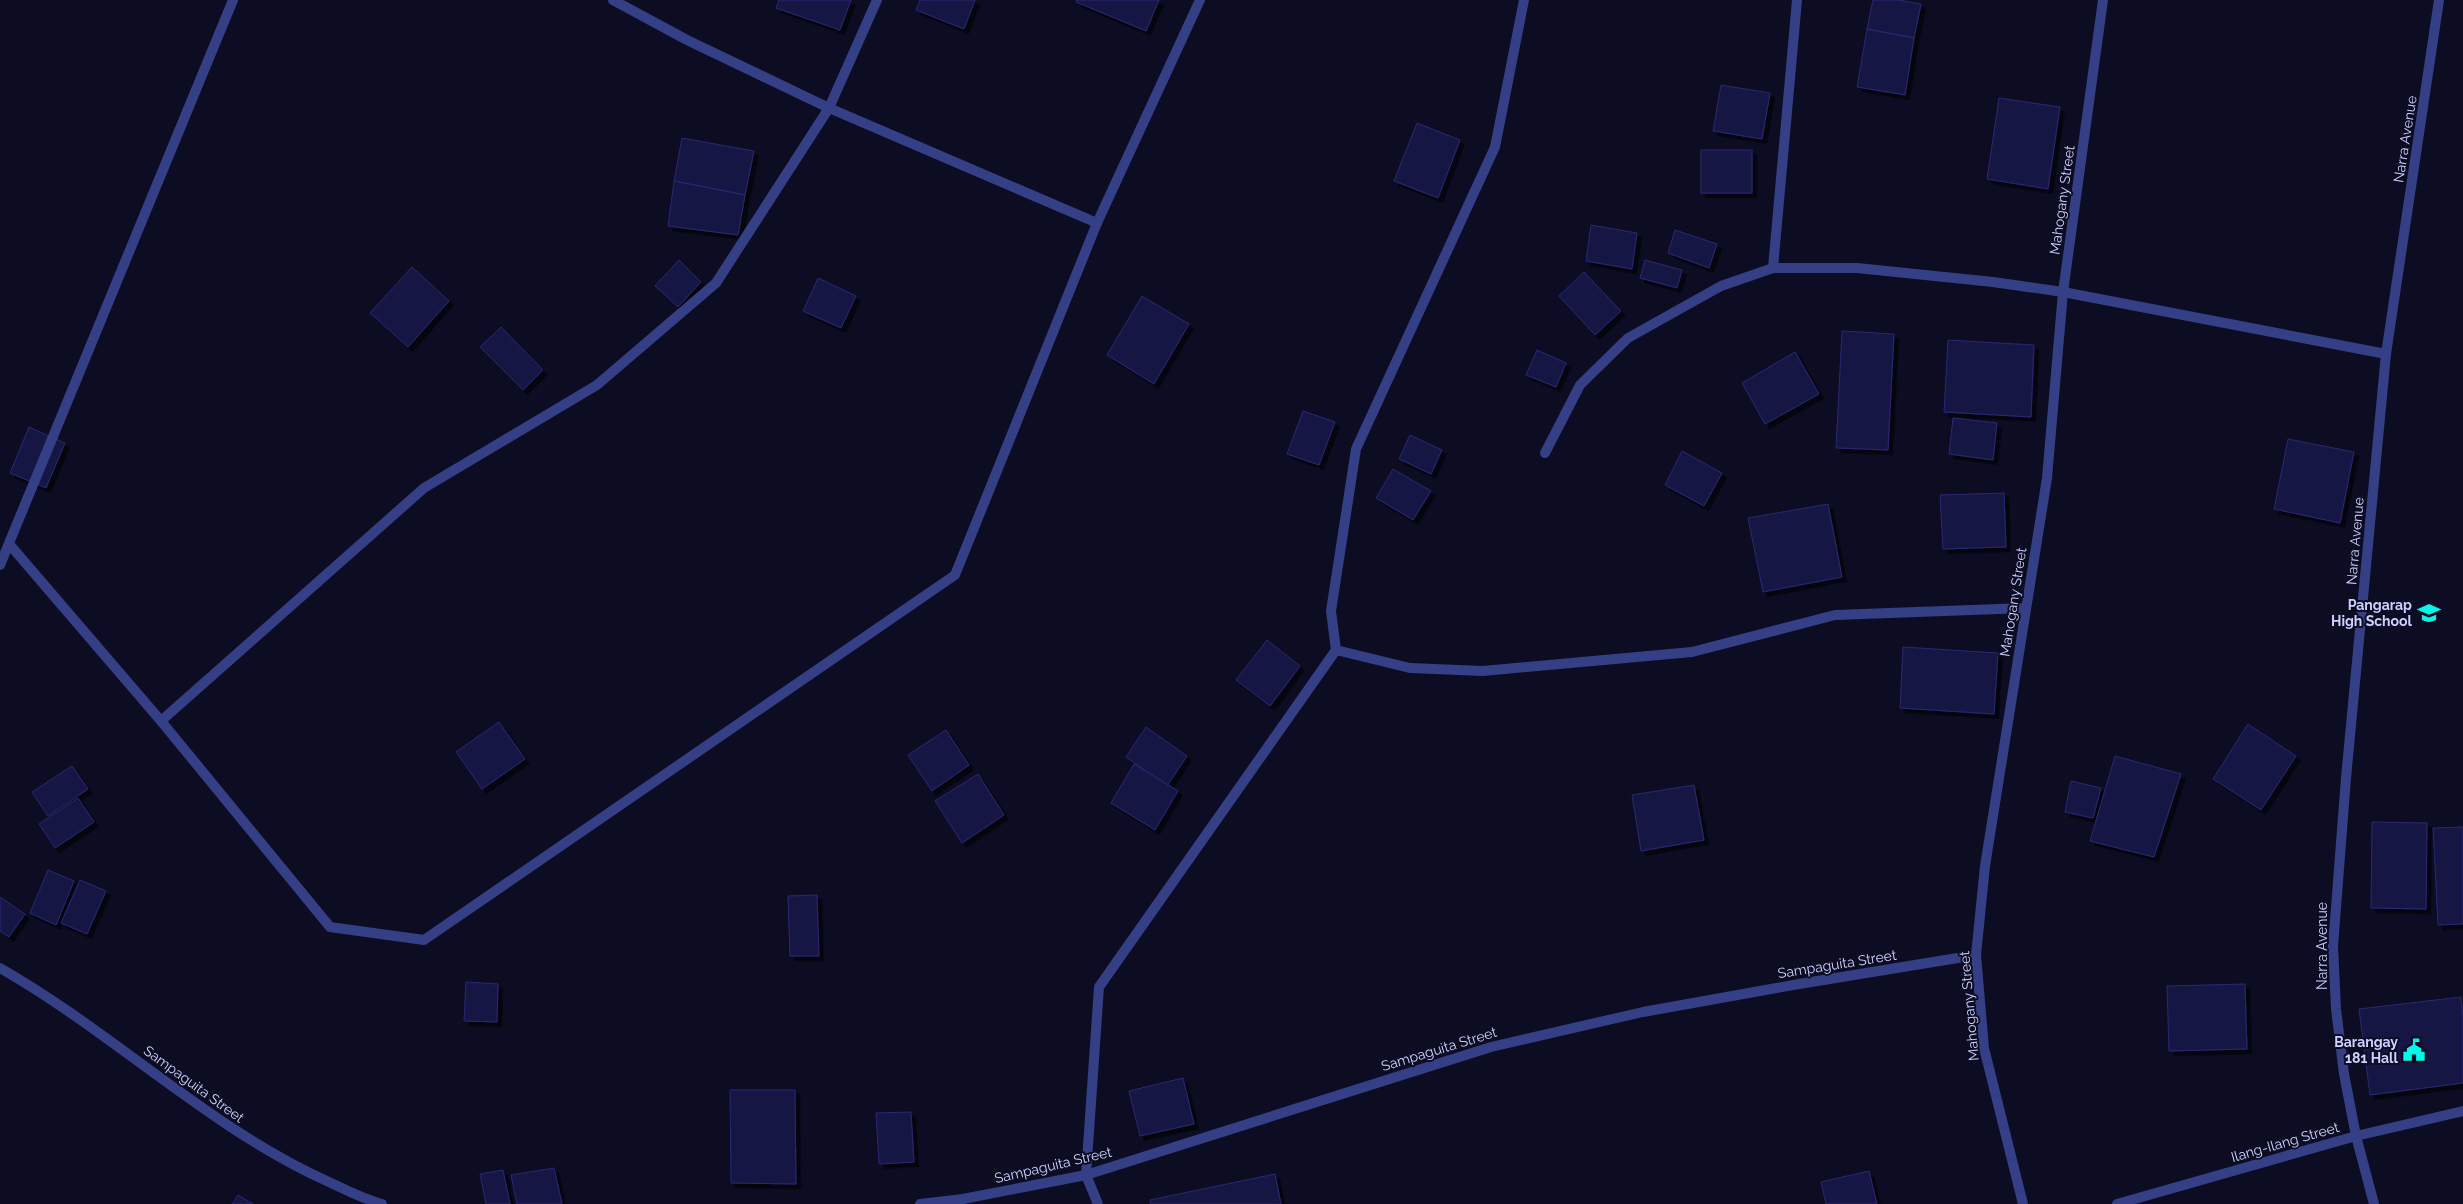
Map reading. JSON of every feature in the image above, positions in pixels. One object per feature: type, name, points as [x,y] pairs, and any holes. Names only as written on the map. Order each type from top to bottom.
[{"type":"street","points":[[0,565],[10,545],[233,0]]},
{"type":"street","points":[[613,0],[687,40],[828,108],[1097,223]]},
{"type":"street","points":[[162,721],[424,488],[597,385],[716,282],[828,108],[877,0]]},
{"type":"street","points":[[10,545],[162,721],[330,927],[424,940],[956,575],[1097,223],[1200,0]]},
{"type":"street","points":[[1098,1204],[1086,1175],[1098,987],[1336,650],[1331,611],[1356,449],[1496,148],[1524,0]]},
{"type":"street","points":[[1773,268],[1797,0]]},
{"type":"street","name":"Mahogany Street","points":[[2023,1204],[1984,1048],[1976,955],[1985,866],[2047,478],[2063,292],[2103,0]]},
{"type":"street","name":"Narra Avenue","points":[[2374,1204],[2356,1136],[2344,1074],[2337,1018],[2333,946],[2346,778],[2386,354],[2439,0]]},
{"type":"street","points":[[1545,454],[1580,385],[1628,338],[1721,286],[1773,268],[1857,268],[1993,282],[2063,292],[2386,354]]},
{"type":"street","points":[[1336,650],[1410,668],[1483,671],[1692,652],[1835,615],[2026,608]]},
{"type":"street","name":"Sampaguita Street","points":[[920,1204],[963,1199],[1086,1175],[1491,1047],[1652,1010],[1976,955]]},
{"type":"street","name":"Sampaguita Street","points":[[0,968],[103,1036],[228,1127],[300,1169],[382,1204]]},
{"type":"street","name":"Ilang-Ilang Street","points":[[2117,1204],[2356,1136],[2463,1110]]},
{"type":"building","points":[[779,0],[851,0],[840,30],[776,8]]},
{"type":"building","points":[[920,0],[975,0],[964,29],[916,10]]},
{"type":"building","points":[[1077,0],[1159,0],[1146,31],[1076,2]]},
{"type":"building","points":[[1873,0],[1899,0],[1921,4],[1914,38],[1867,29]]},
{"type":"building","points":[[1867,29],[1914,38],[1905,95],[1857,87]]},
{"type":"building","points":[[1721,85],[1770,93],[1762,139],[1713,131]]},
{"type":"building","points":[[1999,98],[2060,107],[2048,189],[1987,179]]},
{"type":"building","points":[[1417,123],[1460,140],[1438,198],[1394,181]]},
{"type":"building","points":[[682,138],[754,151],[745,195],[674,181]]},
{"type":"building","points":[[1701,150],[1752,150],[1752,193],[1701,193]]},
{"type":"building","points":[[674,181],[745,195],[738,235],[668,226]]},
{"type":"building","points":[[1591,225],[1637,233],[1632,269],[1586,261]]},
{"type":"building","points":[[1675,230],[1717,244],[1709,268],[1668,253]]},
{"type":"building","points":[[679,260],[701,282],[678,307],[655,286]]},
{"type":"building","points":[[1645,260],[1682,270],[1677,288],[1640,278]]},
{"type":"building","points":[[412,267],[449,301],[408,347],[370,313]]},
{"type":"building","points":[[1584,272],[1621,311],[1595,335],[1559,296]]},
{"type":"building","points":[[818,278],[856,296],[841,328],[803,311]]},
{"type":"building","points":[[1142,296],[1189,324],[1154,384],[1107,355]]},
{"type":"building","points":[[501,327],[543,370],[523,390],[480,347]]},
{"type":"building","points":[[1842,331],[1894,334],[1888,450],[1836,448]]},
{"type":"building","points":[[1948,340],[2034,345],[2031,417],[1944,412]]},
{"type":"building","points":[[1537,350],[1566,363],[1556,387],[1526,375]]},
{"type":"building","points":[[1795,352],[1819,394],[1765,424],[1742,383]]},
{"type":"building","points":[[1303,411],[1335,422],[1319,465],[1287,454]]},
{"type":"building","points":[[1953,418],[1997,423],[1993,460],[1949,454]]},
{"type":"building","points":[[29,427],[65,443],[46,488],[10,473]]},
{"type":"building","points":[[1410,435],[1442,450],[1431,474],[1399,459]]},
{"type":"building","points":[[2288,439],[2354,452],[2340,523],[2274,509]]},
{"type":"building","points":[[1682,451],[1722,473],[1704,506],[1665,485]]},
{"type":"building","points":[[1393,469],[1431,491],[1413,520],[1376,498]]},
{"type":"building","points":[[2004,493],[2006,547],[1943,549],[1940,495]]},
{"type":"building","points":[[1828,504],[1842,577],[1763,592],[1748,518]]},
{"type":"building","points":[[1267,640],[1300,666],[1270,706],[1236,680]]},
{"type":"building","points":[[1903,647],[1998,653],[1994,714],[1900,708]]},
{"type":"building","points":[[499,722],[525,759],[482,789],[456,752]]},
{"type":"building","points":[[2248,724],[2296,756],[2261,810],[2213,779]]},
{"type":"building","points":[[1146,727],[1187,756],[1167,786],[1126,757]]},
{"type":"building","points":[[946,730],[969,765],[932,791],[908,755]]},
{"type":"building","points":[[2115,756],[2181,774],[2154,857],[2090,841]]},
{"type":"building","points":[[1134,764],[1178,791],[1155,830],[1111,803]]},
{"type":"building","points":[[72,766],[88,789],[48,816],[32,792]]},
{"type":"building","points":[[978,774],[1004,815],[962,843],[935,801]]},
{"type":"building","points":[[2071,781],[2101,788],[2093,818],[2065,812]]},
{"type":"building","points":[[1694,785],[1704,840],[1641,851],[1632,795]]},
{"type":"building","points":[[78,798],[94,822],[55,848],[39,824]]},
{"type":"building","points":[[2372,822],[2427,823],[2426,909],[2371,908]]},
{"type":"building","points":[[2463,827],[2463,924],[2438,925],[2433,828]]},
{"type":"building","points":[[48,870],[74,881],[56,925],[30,913]]},
{"type":"building","points":[[80,880],[106,891],[87,934],[61,923]]},
{"type":"building","points":[[817,895],[819,956],[790,956],[788,896]]},
{"type":"building","points":[[0,897],[25,914],[9,937],[0,931]]},
{"type":"building","points":[[466,982],[498,984],[497,1022],[464,1021]]},
{"type":"building","points":[[2245,984],[2247,1049],[2169,1051],[2167,986]]},
{"type":"building","name":"Barangay 181 Hall","points":[[2461,997],[2463,1016],[2463,1083],[2370,1095],[2359,1009]]},
{"type":"building","points":[[1183,1078],[1194,1124],[1140,1136],[1129,1091]]},
{"type":"building","points":[[730,1090],[795,1090],[796,1184],[731,1183]]},
{"type":"building","points":[[911,1112],[914,1162],[879,1164],[876,1113]]},
{"type":"building","points":[[554,1168],[562,1204],[517,1204],[511,1175]]},
{"type":"building","points":[[503,1170],[510,1204],[486,1204],[480,1174]]},
{"type":"building","points":[[1869,1171],[1877,1204],[1826,1204],[1821,1182]]},
{"type":"building","points":[[1275,1174],[1281,1204],[1151,1204],[1150,1200]]},
{"type":"building","points":[[238,1195],[253,1204],[232,1204]]},
{"type":"place","name":"Pangarap High School","points":[[2429,613]]},
{"type":"place","name":"Barangay 181 Hall","points":[[2414,1050]]}]
